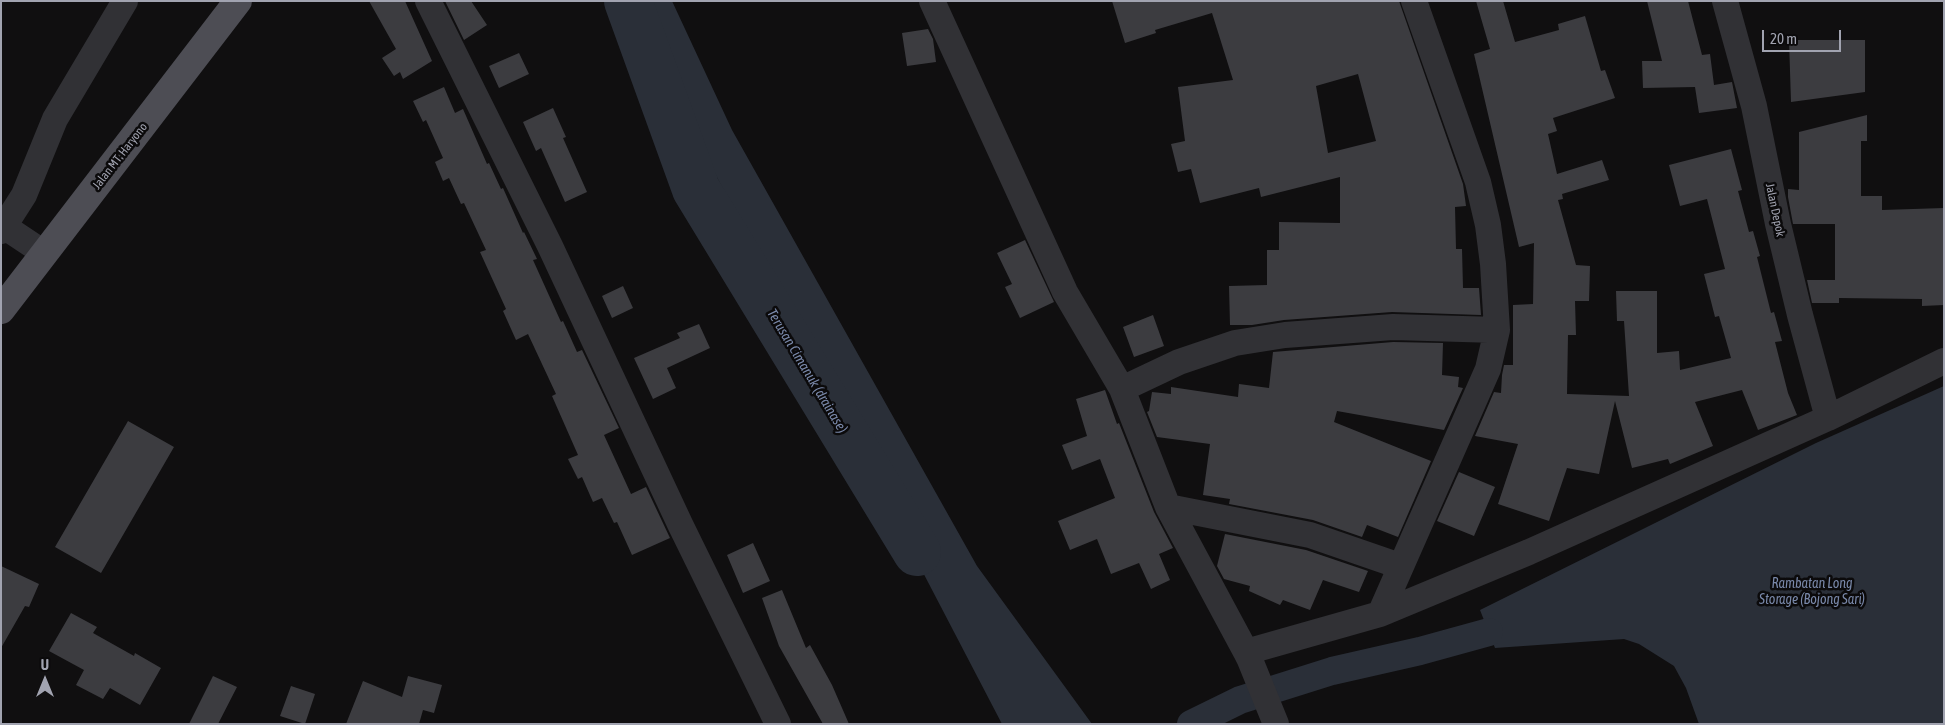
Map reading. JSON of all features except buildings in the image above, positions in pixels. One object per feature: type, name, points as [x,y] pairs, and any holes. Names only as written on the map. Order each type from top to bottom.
[{"type":"main road","name":"Jalan MT. Haryono","points":[[1,310],[217,31],[238,1]]},
{"type":"street","points":[[44,254],[9,231],[55,119],[125,1]]},
{"type":"street","points":[[217,31],[228,1]]},
{"type":"street","points":[[428,1],[550,246],[680,524],[778,724]]},
{"type":"street","points":[[932,1],[1065,292],[1122,390],[1168,507],[1246,652],[1260,681],[1272,715]]},
{"type":"street","points":[[1380,614],[1488,369],[1497,330],[1492,254],[1488,225],[1478,182],[1414,1]]},
{"type":"street","name":"Jalan Depok","points":[[1725,1],[1754,106],[1778,224],[1828,418]]},
{"type":"street","points":[[1122,390],[1179,362],[1235,343],[1285,334],[1393,327],[1497,330]]},
{"type":"street","points":[[1246,652],[1380,614],[1529,552],[1828,418],[1944,361]]},
{"type":"street","points":[[1168,507],[1310,535],[1400,566]]},
{"type":"water","points":[[625,1],[672,1],[732,130],[977,566],[1092,724],[1002,724]]},
{"type":"water","name":"Rambatan Long Storage (Bojong Sari)","points":[[1944,386],[1944,724],[1699,724],[1686,688],[1674,666],[1639,644],[1624,639],[1495,648],[1480,610],[1816,443]]},
{"type":"waterway","name":"Terusan Cimanuk (drainase)","points":[[628,1],[696,189],[917,552]]},
{"type":"waterway","points":[[1191,724],[1240,700],[1332,671],[1420,651],[1489,632]]}]
